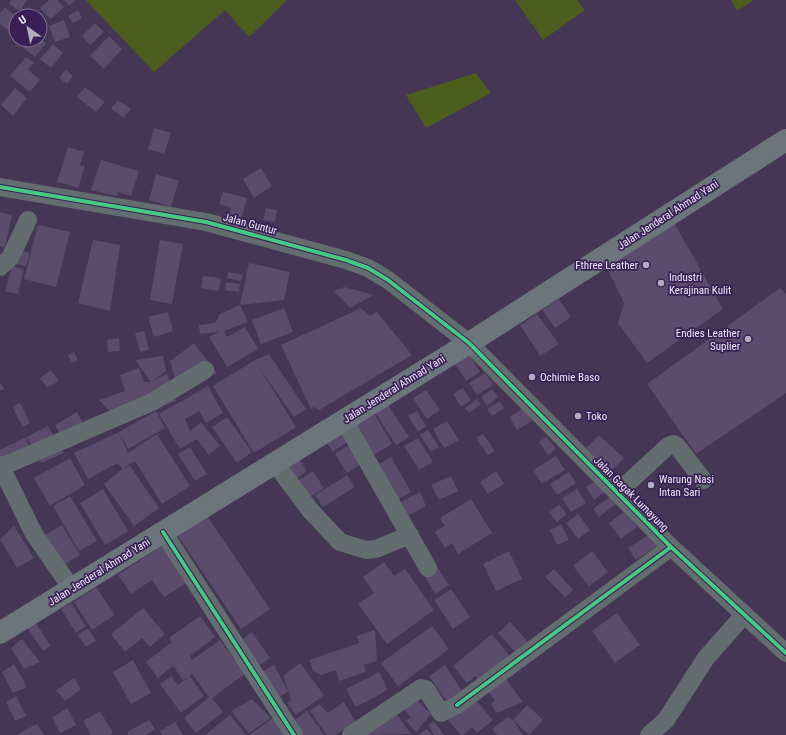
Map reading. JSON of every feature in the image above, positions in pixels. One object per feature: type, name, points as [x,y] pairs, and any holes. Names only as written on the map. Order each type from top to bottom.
[{"type":"main road","name":"Jalan Jenderal Ahmad Yani","points":[[0,633],[469,342],[786,140]]},
{"type":"street","name":"Jalan Guntur","points":[[0,187],[206,222],[346,260],[368,268],[388,280],[469,342]]},
{"type":"street","points":[[0,267],[10,258],[30,216],[37,194]]},
{"type":"street","name":"Jalan Gagak Lumayung","points":[[469,342],[671,547],[786,653]]},
{"type":"street","points":[[72,589],[34,534],[1,466],[152,402],[205,370]]},
{"type":"street","points":[[344,420],[428,568]]},
{"type":"street","points":[[617,493],[668,446],[673,444],[677,446],[703,480]]},
{"type":"street","points":[[275,463],[310,510],[340,542],[366,550],[376,550],[410,535]]},
{"type":"street","points":[[163,532],[294,735]]},
{"type":"street","points":[[351,735],[422,688],[426,689],[442,713],[457,705],[671,547]]},
{"type":"street","points":[[649,735],[666,720],[706,658],[744,615]]},
{"type":"shaded area","points":[[86,0],[287,0],[249,37],[225,10],[154,72]]},
{"type":"shaded area","points":[[515,0],[577,0],[585,10],[543,40]]},
{"type":"shaded area","points":[[731,0],[754,0],[737,11]]},
{"type":"shaded area","points":[[476,73],[491,93],[426,128],[406,95]]},
{"type":"building","points":[[11,0],[27,0],[22,8],[15,8],[9,4]]},
{"type":"building","points":[[49,0],[57,0],[64,7],[51,19],[48,16],[48,8],[40,8]]},
{"type":"building","points":[[63,0],[75,0],[70,6]]},
{"type":"building","points":[[5,7],[8,10],[8,30],[0,24],[0,13]]},
{"type":"building","points":[[78,10],[82,18],[73,23],[68,16]]},
{"type":"building","points":[[64,20],[70,37],[55,42],[49,26]]},
{"type":"building","points":[[95,23],[104,32],[90,45],[82,36]]},
{"type":"building","points":[[109,36],[122,49],[104,69],[90,56]]},
{"type":"building","points":[[53,44],[63,53],[51,68],[40,59]]},
{"type":"building","points":[[24,48],[42,48],[35,57]]},
{"type":"building","points":[[26,57],[34,63],[28,70],[40,80],[30,92],[10,76]]},
{"type":"building","points":[[66,70],[73,76],[67,84],[59,78]]},
{"type":"building","points":[[85,87],[105,102],[96,112],[77,97]]},
{"type":"building","points":[[15,88],[27,98],[13,116],[1,105]]},
{"type":"building","points":[[118,100],[131,109],[124,118],[111,109]]},
{"type":"building","points":[[154,128],[171,133],[164,154],[148,149]]},
{"type":"building","points":[[68,147],[84,152],[80,165],[85,166],[78,188],[57,182]]},
{"type":"building","points":[[101,160],[139,171],[131,196],[118,192],[117,196],[91,190]]},
{"type":"building","points":[[261,168],[272,186],[254,198],[243,179]]},
{"type":"building","points":[[156,174],[179,181],[171,207],[149,200]]},
{"type":"building","points":[[223,192],[247,198],[241,221],[228,217],[231,208],[219,204]]},
{"type":"building","points":[[266,208],[277,210],[275,222],[263,220]]},
{"type":"building","points":[[0,212],[12,215],[5,248],[0,246]]},
{"type":"building","name":"Industri Kerajinan Kulit","points":[[673,221],[723,309],[647,363],[618,323],[624,303],[605,264]]},
{"type":"building","points":[[38,225],[70,232],[56,287],[24,279]]},
{"type":"building","points":[[93,240],[120,245],[110,311],[78,303]]},
{"type":"building","points":[[160,240],[183,244],[172,304],[150,300]]},
{"type":"building","points":[[20,250],[30,253],[26,266],[16,264]]},
{"type":"building","points":[[249,263],[290,272],[284,300],[240,305]]},
{"type":"building","points":[[12,266],[24,269],[18,294],[5,291]]},
{"type":"building","points":[[228,272],[243,275],[241,281],[227,278]]},
{"type":"building","points":[[203,276],[221,278],[219,291],[201,288]]},
{"type":"building","points":[[226,282],[240,284],[239,292],[225,290]]},
{"type":"building","points":[[344,287],[374,295],[350,308],[334,291]]},
{"type":"building","name":"Endies Leather Suplier","points":[[780,288],[786,294],[786,393],[696,454],[647,384]]},
{"type":"building","points":[[559,299],[571,317],[555,328],[542,310]]},
{"type":"building","points":[[240,305],[248,322],[224,331],[227,337],[245,327],[258,349],[227,367],[209,337],[219,332],[200,334],[199,325],[215,323],[220,314]]},
{"type":"building","points":[[284,308],[293,332],[261,344],[252,320]]},
{"type":"building","points":[[361,308],[370,316],[377,312],[412,355],[319,410],[314,407],[311,409],[281,345]]},
{"type":"building","points":[[168,312],[173,331],[154,337],[148,317]]},
{"type":"building","points":[[537,314],[559,344],[540,356],[520,325]]},
{"type":"building","points":[[144,331],[149,349],[140,352],[135,333]]},
{"type":"building","points":[[119,338],[120,351],[108,352],[107,340]]},
{"type":"building","points":[[194,343],[217,373],[177,385],[170,361]]},
{"type":"building","points":[[74,352],[78,360],[72,363],[68,355]]},
{"type":"building","points":[[468,353],[480,372],[466,381],[454,362]]},
{"type":"building","points":[[269,354],[306,409],[294,417],[258,366],[296,427],[254,453],[213,386],[255,360]]},
{"type":"building","points":[[163,356],[166,371],[151,382],[135,360]]},
{"type":"building","points":[[139,368],[144,382],[150,382],[167,374],[176,401],[119,421],[99,400],[125,391],[120,375]]},
{"type":"building","points":[[51,370],[59,381],[47,388],[40,378]]},
{"type":"building","points":[[485,373],[493,385],[477,395],[469,383]]},
{"type":"building","points":[[0,382],[4,389],[0,391]]},
{"type":"building","points":[[208,386],[223,413],[206,423],[199,411],[185,419],[190,431],[201,422],[220,446],[209,455],[197,439],[180,449],[159,414]]},
{"type":"building","points":[[463,388],[471,400],[461,407],[453,394]]},
{"type":"building","points":[[492,389],[498,397],[487,406],[481,397]]},
{"type":"building","points":[[426,390],[440,410],[427,419],[413,398]]},
{"type":"building","points":[[477,399],[481,404],[469,413],[465,408]]},
{"type":"building","points":[[500,401],[504,408],[492,416],[487,409]]},
{"type":"building","points":[[20,403],[30,423],[23,427],[12,407]]},
{"type":"building","points":[[387,403],[409,437],[396,445],[374,411]]},
{"type":"building","points":[[371,408],[392,444],[369,458],[348,422]]},
{"type":"building","points":[[524,408],[532,421],[517,430],[509,417]]},
{"type":"building","points":[[156,411],[165,428],[128,449],[119,432]]},
{"type":"building","points":[[417,411],[426,426],[418,432],[408,416]]},
{"type":"building","points":[[77,412],[90,436],[68,449],[55,425]]},
{"type":"building","points":[[227,417],[252,452],[237,463],[212,427]]},
{"type":"building","points":[[447,421],[459,440],[444,448],[433,429]]},
{"type":"building","points":[[48,426],[64,453],[41,463],[27,437]]},
{"type":"building","points":[[339,430],[347,442],[333,452],[325,440]]},
{"type":"building","points":[[428,430],[439,447],[431,452],[420,435]]},
{"type":"building","points":[[119,432],[128,453],[157,434],[190,486],[162,504],[135,461],[122,469],[118,463],[88,479],[74,453]]},
{"type":"building","points":[[483,434],[495,451],[488,455],[476,438]]},
{"type":"building","points":[[599,435],[624,458],[610,472],[585,449]]},
{"type":"building","points":[[27,437],[30,460],[0,460],[0,450]]},
{"type":"building","points":[[546,437],[556,449],[548,455],[539,442]]},
{"type":"building","points":[[418,438],[433,462],[419,470],[404,446]]},
{"type":"building","points":[[349,445],[361,464],[347,473],[335,454]]},
{"type":"building","points":[[190,447],[207,474],[195,481],[178,454]]},
{"type":"building","points":[[556,456],[565,470],[542,484],[533,470]]},
{"type":"building","points":[[298,457],[307,471],[296,479],[287,465]]},
{"type":"building","points":[[391,457],[411,492],[393,502],[374,467]]},
{"type":"building","points":[[70,458],[85,485],[50,506],[34,478]]},
{"type":"building","points":[[130,466],[159,508],[134,526],[104,484],[122,469]]},
{"type":"building","points":[[313,471],[324,488],[307,499],[296,482]]},
{"type":"building","points":[[496,471],[504,484],[488,494],[480,482]]},
{"type":"building","points":[[569,472],[576,483],[557,495],[550,484]]},
{"type":"building","points":[[347,475],[355,487],[323,507],[315,495]]},
{"type":"building","points":[[451,476],[458,491],[439,500],[431,485]]},
{"type":"building","points":[[598,479],[606,491],[594,500],[586,487]]},
{"type":"building","points":[[103,489],[128,531],[105,545],[80,503]]},
{"type":"building","points":[[577,489],[586,503],[571,512],[562,498]]},
{"type":"building","points":[[420,492],[426,506],[404,518],[397,504]]},
{"type":"building","points":[[70,496],[97,541],[79,551],[53,506]]},
{"type":"building","points":[[610,497],[616,504],[599,517],[593,509]]},
{"type":"building","points":[[471,499],[492,533],[458,554],[452,543],[445,548],[435,532],[445,526],[440,518]]},
{"type":"building","points":[[559,504],[567,514],[557,522],[549,513]]},
{"type":"building","points":[[625,511],[637,527],[621,539],[609,523]]},
{"type":"building","points":[[578,514],[590,530],[578,539],[566,523]]},
{"type":"building","points":[[207,516],[270,609],[241,629],[178,536]]},
{"type":"building","points":[[561,524],[569,540],[557,545],[550,530]]},
{"type":"building","points":[[62,525],[80,555],[60,567],[42,537]]},
{"type":"building","points":[[14,526],[34,558],[17,568],[0,539]]},
{"type":"building","points":[[650,534],[657,546],[636,560],[628,548]]},
{"type":"building","points":[[162,546],[186,583],[164,597],[152,580],[131,594],[118,575]]},
{"type":"building","points":[[509,551],[522,579],[496,591],[483,564]]},
{"type":"building","points":[[592,551],[608,572],[589,586],[573,566]]},
{"type":"building","points":[[384,562],[394,576],[405,569],[434,610],[387,644],[358,604],[374,593],[363,577]]},
{"type":"building","points":[[436,565],[449,585],[435,594],[423,574]]},
{"type":"building","points":[[554,569],[573,590],[565,597],[545,577]]},
{"type":"building","points":[[96,587],[115,615],[92,630],[74,602]]},
{"type":"building","points":[[451,589],[470,617],[453,629],[434,600]]},
{"type":"building","points":[[71,603],[86,626],[76,633],[61,609]]},
{"type":"building","points":[[143,608],[165,634],[150,647],[142,638],[125,652],[111,634]]},
{"type":"building","points":[[617,613],[640,645],[615,663],[592,631]]},
{"type":"building","points":[[200,616],[215,637],[190,656],[192,660],[220,640],[245,674],[212,698],[223,712],[196,733],[184,718],[209,697],[192,674],[190,676],[204,696],[181,713],[160,684],[171,676],[178,685],[188,678],[183,680],[173,666],[158,678],[146,662],[172,642],[169,638]]},
{"type":"building","points":[[35,622],[51,646],[43,651],[27,627]]},
{"type":"building","points":[[510,622],[529,643],[517,654],[498,633]]},
{"type":"building","points":[[432,626],[449,649],[398,686],[381,663]]},
{"type":"building","points":[[88,628],[96,641],[86,647],[78,635]]},
{"type":"building","points":[[375,630],[377,661],[364,665],[366,672],[339,681],[336,670],[321,675],[313,671],[309,660],[359,643],[356,636]]},
{"type":"building","points":[[252,632],[270,658],[257,667],[239,642]]},
{"type":"building","points":[[492,634],[509,655],[479,680],[475,676],[467,683],[453,666]]},
{"type":"building","points":[[22,639],[40,662],[24,669],[11,648]]},
{"type":"building","points":[[133,660],[151,693],[131,704],[113,672]]},
{"type":"building","points":[[300,663],[324,695],[296,715],[287,703],[291,699],[289,691],[275,700],[263,671],[274,665],[288,691],[283,676]]},
{"type":"building","points":[[14,664],[27,687],[13,693],[2,672]]},
{"type":"building","points":[[445,665],[464,694],[449,705],[429,676]]},
{"type":"building","points":[[379,672],[388,690],[356,707],[346,689]]},
{"type":"building","points":[[74,678],[81,689],[65,701],[56,690]]},
{"type":"building","points":[[506,679],[523,702],[497,713],[491,704],[495,700],[488,692]]},
{"type":"building","points":[[16,696],[26,716],[15,721],[6,702]]},
{"type":"building","points":[[473,697],[493,720],[477,733],[472,727],[461,735],[447,719]]},
{"type":"building","points":[[252,699],[271,718],[249,733],[231,711]]},
{"type":"building","points":[[416,699],[431,714],[416,732],[406,721],[411,717],[403,708]]},
{"type":"building","points":[[344,702],[356,722],[335,735],[327,735],[310,711],[319,704],[328,713]]},
{"type":"building","points":[[527,705],[543,720],[529,735],[513,720]]},
{"type":"building","points":[[67,708],[76,725],[60,733],[52,718]]},
{"type":"building","points":[[394,710],[411,734],[367,735],[365,732]]},
{"type":"building","points":[[100,711],[113,733],[110,735],[91,735],[83,721]]},
{"type":"building","points":[[307,711],[324,735],[301,735],[292,722]]},
{"type":"building","points":[[230,715],[246,735],[205,735]]},
{"type":"building","points":[[508,717],[513,720],[523,735],[497,735],[492,729]]},
{"type":"building","points":[[273,718],[284,735],[249,735]]},
{"type":"building","points":[[149,720],[155,729],[145,735],[129,735],[127,732]]},
{"type":"building","points":[[434,721],[444,735],[434,735],[428,725]]},
{"type":"building","points":[[175,722],[183,735],[162,735],[160,731]]},
{"type":"building","points":[[37,724],[44,735],[16,735]]},
{"type":"building","points":[[427,729],[432,735],[418,735]]},
{"type":"cycle path","points":[[0,187],[206,222],[346,260],[368,268],[388,280],[469,343],[671,547],[786,653]]},
{"type":"cycle path","points":[[163,532],[294,735]]},
{"type":"cycle path","points":[[457,705],[671,547]]},
{"type":"place","name":"Fthree Leather","points":[[646,265]]},
{"type":"place","name":"Industri Kerajinan Kulit","points":[[661,283]]},
{"type":"place","name":"Endies Leather Suplier","points":[[748,339]]},
{"type":"place","name":"Ochimie Baso","points":[[532,377]]},
{"type":"place","name":"Toko","points":[[578,416]]},
{"type":"place","name":"Warung Nasi Intan Sari","points":[[651,485]]}]
